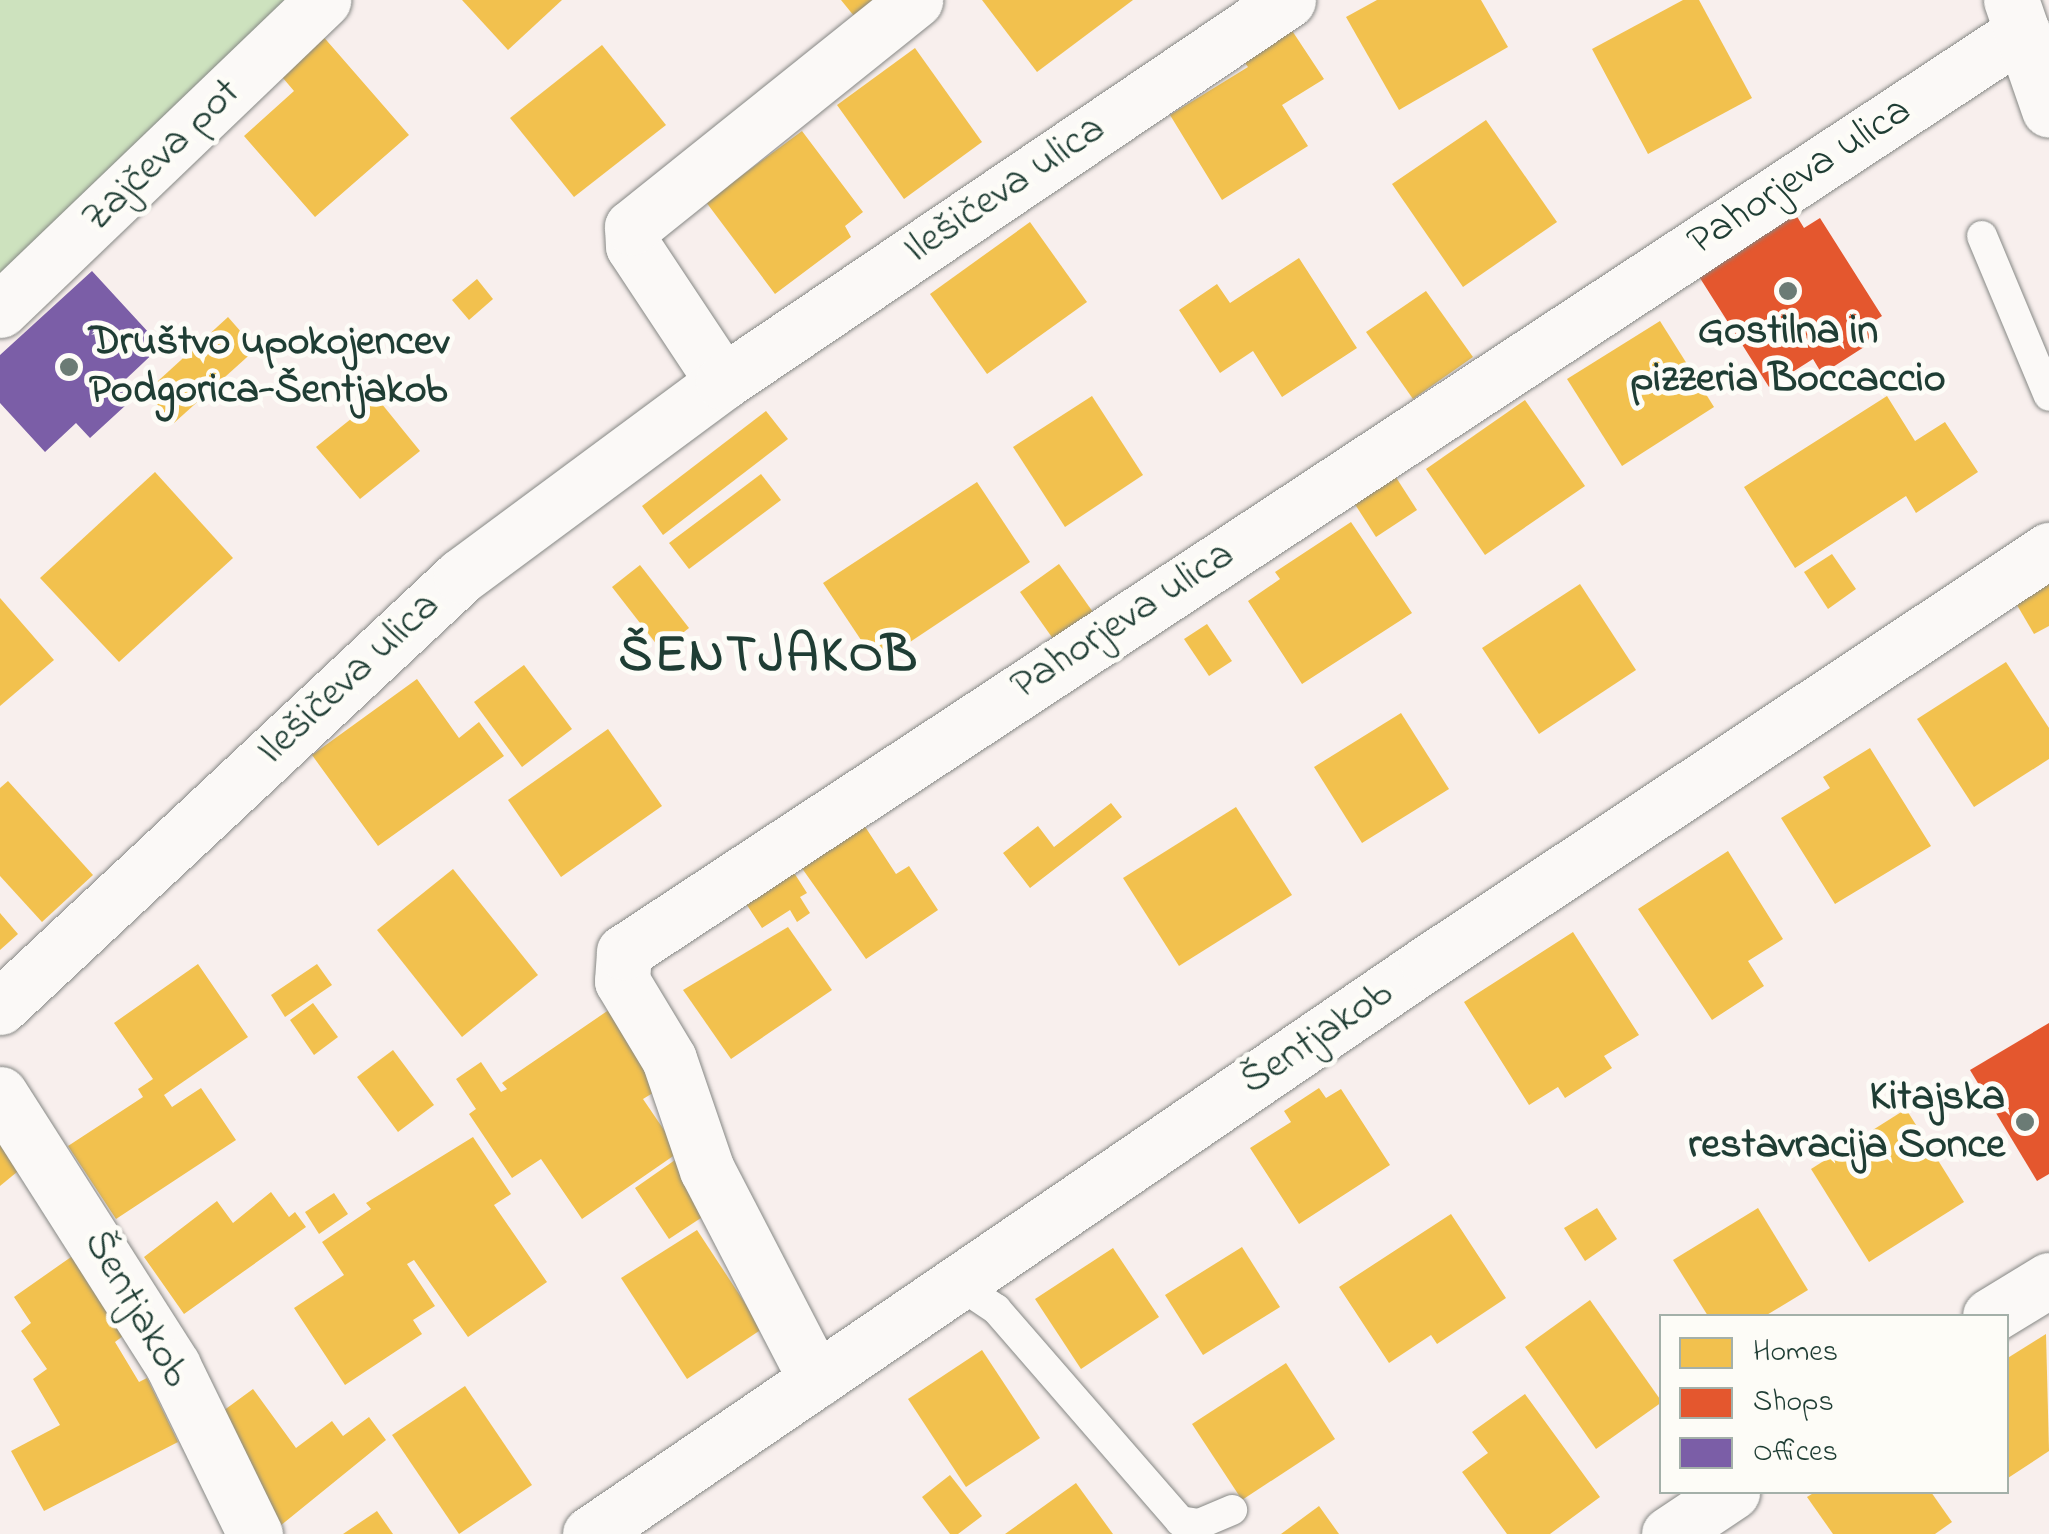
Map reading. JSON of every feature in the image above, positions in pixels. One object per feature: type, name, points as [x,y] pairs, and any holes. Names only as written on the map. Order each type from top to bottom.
[{"type":"street","name":"Zajčeva pot","points":[[0,310],[323,0]]},
{"type":"street","points":[[723,382],[634,246],[632,226],[915,0]]},
{"type":"street","name":"Ilešičeva ulica","points":[[0,1007],[418,613],[723,382],[1288,0]]},
{"type":"street","points":[[2016,16],[2049,110]]},
{"type":"street","name":"Pahorjeva ulica","points":[[816,1380],[700,1154],[669,1059],[622,981],[624,952],[2016,16]]},
{"type":"street","name":"Šentjakob","points":[[590,1534],[2049,550]]},
{"type":"street","name":"Šentjakob","points":[[0,1094],[173,1366],[255,1534]]},
{"type":"street","points":[[1993,1314],[2049,1280]]},
{"type":"street","points":[[1670,1534],[1729,1494]]},
{"type":"lane","points":[[1982,236],[2049,396]]},
{"type":"lane","points":[[957,1283],[996,1309],[1180,1521],[1199,1524],[1232,1510]]},
{"type":"green space","points":[[0,0],[288,0],[0,277]]},
{"type":"building: Homes","points":[[462,0],[562,0],[508,50]]},
{"type":"building: Homes","points":[[841,0],[895,0],[863,27]]},
{"type":"building: Homes","points":[[982,0],[1133,0],[1037,72]]},
{"type":"building: Homes","points":[[1377,0],[1481,0],[1508,47],[1399,110],[1346,17]]},
{"type":"building: Homes","points":[[1683,0],[1699,0],[1752,98],[1648,154],[1592,49]]},
{"type":"building: Homes","points":[[1289,26],[1324,79],[1282,105],[1308,146],[1222,200],[1170,115],[1248,67],[1240,56]]},
{"type":"building: Homes","points":[[321,34],[409,135],[315,217],[244,136],[294,91],[277,71]]},
{"type":"building: Homes","points":[[602,45],[666,125],[574,197],[510,118]]},
{"type":"building: Homes","points":[[915,48],[982,142],[904,199],[837,105]]},
{"type":"building: Homes","points":[[1486,120],[1557,222],[1463,287],[1392,184]]},
{"type":"building: Homes","points":[[802,131],[863,212],[845,226],[851,237],[775,294],[706,202]]},
{"type":"building: Homes","points":[[1030,222],[1087,302],[987,374],[930,294]]},
{"type":"building: Homes","points":[[1299,258],[1357,348],[1282,397],[1253,351],[1220,373],[1179,310],[1217,284],[1230,303]]},
{"type":"building: Homes","points":[[477,279],[493,299],[469,320],[452,300]]},
{"type":"building: Homes","points":[[1426,291],[1473,357],[1413,399],[1366,332]]},
{"type":"building: Homes","points":[[228,317],[256,349],[174,423],[146,392]]},
{"type":"building: Homes","points":[[1660,321],[1714,407],[1622,466],[1567,379]]},
{"type":"building: Homes","points":[[1092,396],[1143,475],[1065,527],[1013,447]]},
{"type":"building: Homes","points":[[1887,396],[1915,441],[1945,422],[1978,472],[1916,513],[1906,496],[1795,568],[1744,487]]},
{"type":"building: Homes","points":[[377,398],[420,451],[360,499],[316,447]]},
{"type":"building: Homes","points":[[1525,400],[1585,486],[1485,555],[1426,469]]},
{"type":"building: Homes","points":[[766,411],[788,439],[663,535],[642,506]]},
{"type":"building: Homes","points":[[1390,468],[1417,510],[1376,537],[1349,495]]},
{"type":"building: Homes","points":[[155,472],[233,558],[119,662],[40,578]]},
{"type":"building: Homes","points":[[761,474],[781,500],[689,569],[669,543]]},
{"type":"building: Homes","points":[[977,482],[1030,562],[877,664],[823,583]]},
{"type":"building: Homes","points":[[1351,522],[1412,613],[1302,684],[1248,601],[1280,579],[1275,572]]},
{"type":"building: Homes","points":[[1832,554],[1856,589],[1828,609],[1804,572]]},
{"type":"building: Homes","points":[[1059,564],[1095,615],[1056,643],[1020,592]]},
{"type":"building: Homes","points":[[640,565],[689,628],[661,650],[612,587]]},
{"type":"building: Homes","points":[[2049,580],[2049,626],[2034,634],[2014,600]]},
{"type":"building: Homes","points":[[1580,584],[1636,670],[1539,734],[1482,648]]},
{"type":"building: Homes","points":[[0,598],[54,660],[0,706]]},
{"type":"building: Homes","points":[[1207,624],[1232,661],[1209,676],[1184,639]]},
{"type":"building: Homes","points":[[2006,662],[2049,728],[2049,759],[1974,807],[1917,719]]},
{"type":"building: Homes","points":[[524,665],[572,729],[522,767],[474,702]]},
{"type":"building: Homes","points":[[417,679],[459,738],[479,722],[504,756],[378,846],[312,755]]},
{"type":"building: Homes","points":[[1401,713],[1449,789],[1362,843],[1314,767]]},
{"type":"building: Homes","points":[[608,729],[662,806],[561,877],[508,800]]},
{"type":"building: Homes","points":[[1870,748],[1931,846],[1835,904],[1781,818],[1830,788],[1823,777]]},
{"type":"building: Homes","points":[[8,781],[93,875],[42,922],[0,876],[0,788]]},
{"type":"building: Homes","points":[[1111,803],[1122,817],[1030,888],[1003,853],[1038,826],[1054,847]]},
{"type":"building: Homes","points":[[1236,807],[1292,895],[1179,966],[1123,878]]},
{"type":"building: Homes","points":[[862,822],[896,874],[909,866],[938,910],[866,959],[799,864]]},
{"type":"building: Homes","points":[[1728,851],[1783,939],[1748,961],[1764,986],[1712,1020],[1638,909]]},
{"type":"building: Homes","points":[[791,868],[807,893],[800,897],[810,913],[797,922],[790,910],[762,928],[743,899]]},
{"type":"building: Homes","points":[[453,869],[538,975],[462,1037],[377,930]]},
{"type":"building: Homes","points":[[0,913],[18,934],[0,950]]},
{"type":"building: Homes","points":[[788,927],[832,990],[731,1059],[683,990]]},
{"type":"building: Homes","points":[[1573,932],[1639,1035],[1604,1056],[1612,1068],[1565,1098],[1558,1087],[1529,1105],[1464,1002]]},
{"type":"building: Homes","points":[[198,964],[248,1037],[164,1095],[172,1107],[201,1088],[236,1140],[116,1219],[68,1146],[143,1097],[138,1089],[153,1079],[114,1023]]},
{"type":"building: Homes","points":[[317,964],[332,985],[285,1017],[271,995]]},
{"type":"building: Homes","points":[[313,1003],[338,1037],[314,1055],[290,1020]]},
{"type":"building: Homes","points":[[616,1005],[669,1083],[643,1099],[679,1152],[582,1219],[541,1159],[512,1178],[469,1114],[476,1109],[456,1079],[481,1062],[501,1092],[507,1089],[502,1083]]},
{"type":"building: Homes","points":[[393,1050],[434,1105],[398,1132],[357,1077]]},
{"type":"building: Homes","points":[[1319,1088],[1326,1098],[1341,1089],[1390,1165],[1299,1224],[1250,1148],[1291,1122],[1284,1111]]},
{"type":"building: Homes","points":[[1906,1109],[1964,1202],[1869,1262],[1811,1169]]},
{"type":"building: Homes","points":[[0,1118],[34,1158],[0,1186]]},
{"type":"building: Homes","points":[[473,1137],[511,1194],[494,1205],[547,1282],[468,1337],[414,1260],[407,1264],[435,1306],[413,1320],[422,1334],[345,1385],[294,1308],[344,1275],[322,1242],[371,1209],[366,1203]]},
{"type":"building: Homes","points":[[675,1160],[710,1212],[669,1239],[635,1188]]},
{"type":"building: Homes","points":[[271,1192],[289,1217],[295,1212],[306,1227],[184,1314],[144,1257],[217,1201],[233,1223]]},
{"type":"building: Homes","points":[[334,1193],[348,1214],[319,1234],[305,1212]]},
{"type":"building: Homes","points":[[1597,1208],[1617,1239],[1585,1261],[1564,1228]]},
{"type":"building: Homes","points":[[1758,1208],[1808,1290],[1768,1314],[1707,1314],[1673,1260]]},
{"type":"building: Homes","points":[[1451,1214],[1506,1298],[1437,1344],[1431,1335],[1389,1363],[1339,1287]]},
{"type":"building: Homes","points":[[697,1230],[762,1329],[687,1379],[621,1278]]},
{"type":"building: Homes","points":[[1242,1247],[1280,1307],[1203,1355],[1165,1295]]},
{"type":"building: Homes","points":[[1113,1248],[1159,1317],[1081,1369],[1035,1299]]},
{"type":"building: Homes","points":[[81,1250],[135,1327],[115,1342],[139,1382],[147,1378],[178,1442],[44,1511],[11,1451],[60,1425],[33,1379],[47,1369],[21,1331],[31,1323],[14,1297]]},
{"type":"building: Homes","points":[[1590,1300],[1659,1398],[1659,1404],[1596,1449],[1525,1347]]},
{"type":"building: Homes","points":[[2046,1334],[2049,1451],[2009,1477],[2009,1357]]},
{"type":"building: Homes","points":[[982,1350],[1040,1438],[966,1487],[908,1399]]},
{"type":"building: Homes","points":[[1286,1363],[1335,1439],[1242,1500],[1192,1424]]},
{"type":"building: Homes","points":[[465,1386],[532,1485],[459,1534],[392,1435]]},
{"type":"building: Homes","points":[[253,1389],[296,1448],[332,1421],[343,1436],[369,1417],[386,1440],[280,1526],[212,1419]]},
{"type":"building: Homes","points":[[1525,1394],[1600,1497],[1550,1534],[1507,1534],[1462,1472],[1488,1453],[1472,1432]]},
{"type":"building: Homes","points":[[950,1475],[982,1516],[958,1534],[950,1534],[922,1497]]},
{"type":"building: Homes","points":[[1076,1483],[1113,1534],[1005,1534]]},
{"type":"building: Homes","points":[[1932,1494],[1952,1522],[1935,1534],[1833,1534],[1807,1497]]},
{"type":"building: Homes","points":[[1319,1506],[1339,1534],[1281,1534]]},
{"type":"building: Homes","points":[[377,1511],[393,1534],[343,1534]]},
{"type":"building: Shops","name":"Gostilna in pizzeria Boccaccio","points":[[1790,205],[1804,228],[1820,218],[1882,316],[1866,326],[1875,340],[1822,374],[1813,359],[1769,387],[1693,267]]},
{"type":"building: Shops","name":"Kitajska restavracija Sonce","points":[[2049,1023],[2049,1174],[2037,1181],[1970,1070]]},
{"type":"building: Offices","name":"Društvo upokojencev Podgorica-Šentjakob","points":[[92,271],[161,346],[126,379],[139,393],[90,438],[76,423],[45,452],[0,403],[0,355]]},
{"type":"place","name":"Gostilna in pizzeria Boccaccio","points":[[1788,291]]},
{"type":"place","name":"Društvo upokojencev Podgorica-Šentjakob","points":[[69,367]]},
{"type":"place","name":"Kitajska restavracija Sonce","points":[[2025,1122]]},
{"type":"district","name":"ŠENTJAKOB","points":[[769,658]]}]
